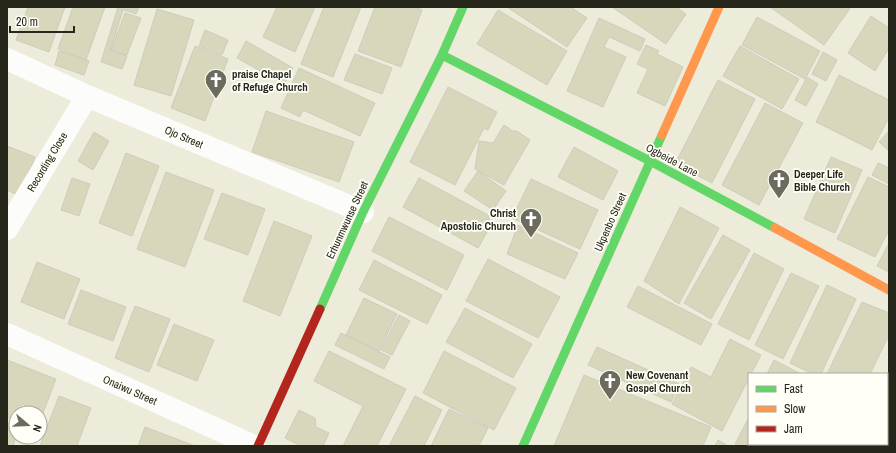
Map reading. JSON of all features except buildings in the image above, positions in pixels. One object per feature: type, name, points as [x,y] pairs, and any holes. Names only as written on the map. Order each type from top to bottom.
[{"type":"street","name":"Ukpenbo Street","points":[[523,446],[719,7]]},
{"type":"street","name":"Erhunmwunse Street","points":[[258,446],[363,212],[442,54],[461,8]]},
{"type":"street","name":"Ogbeide Lane","points":[[442,54],[650,161],[889,290]]},
{"type":"street","name":"Ojo Street","points":[[7,58],[87,96],[363,212]]},
{"type":"street","name":"Recording Close","points":[[7,229],[87,96]]},
{"type":"street","name":"Onaiwu Street","points":[[7,334],[254,446]]},
{"type":"traffic: fast","points":[[320,309],[363,212],[442,55],[463,7]]},
{"type":"traffic: fast","points":[[442,55],[650,161],[775,228]]},
{"type":"traffic: fast","points":[[523,446],[662,135]]},
{"type":"traffic: slow","points":[[662,135],[719,7]]},
{"type":"traffic: slow","points":[[775,228],[889,290]]},
{"type":"traffic: jam","points":[[258,446],[320,309]]},
{"type":"place","name":"praise Chapel of Refuge Church","points":[[216,100]]},
{"type":"place","name":"Deeper Life Bible Church","points":[[779,200]]},
{"type":"place","name":"Christ Apostolic Church","points":[[531,238]]},
{"type":"place","name":"New Covenant Gospel Church","points":[[610,400]]}]
